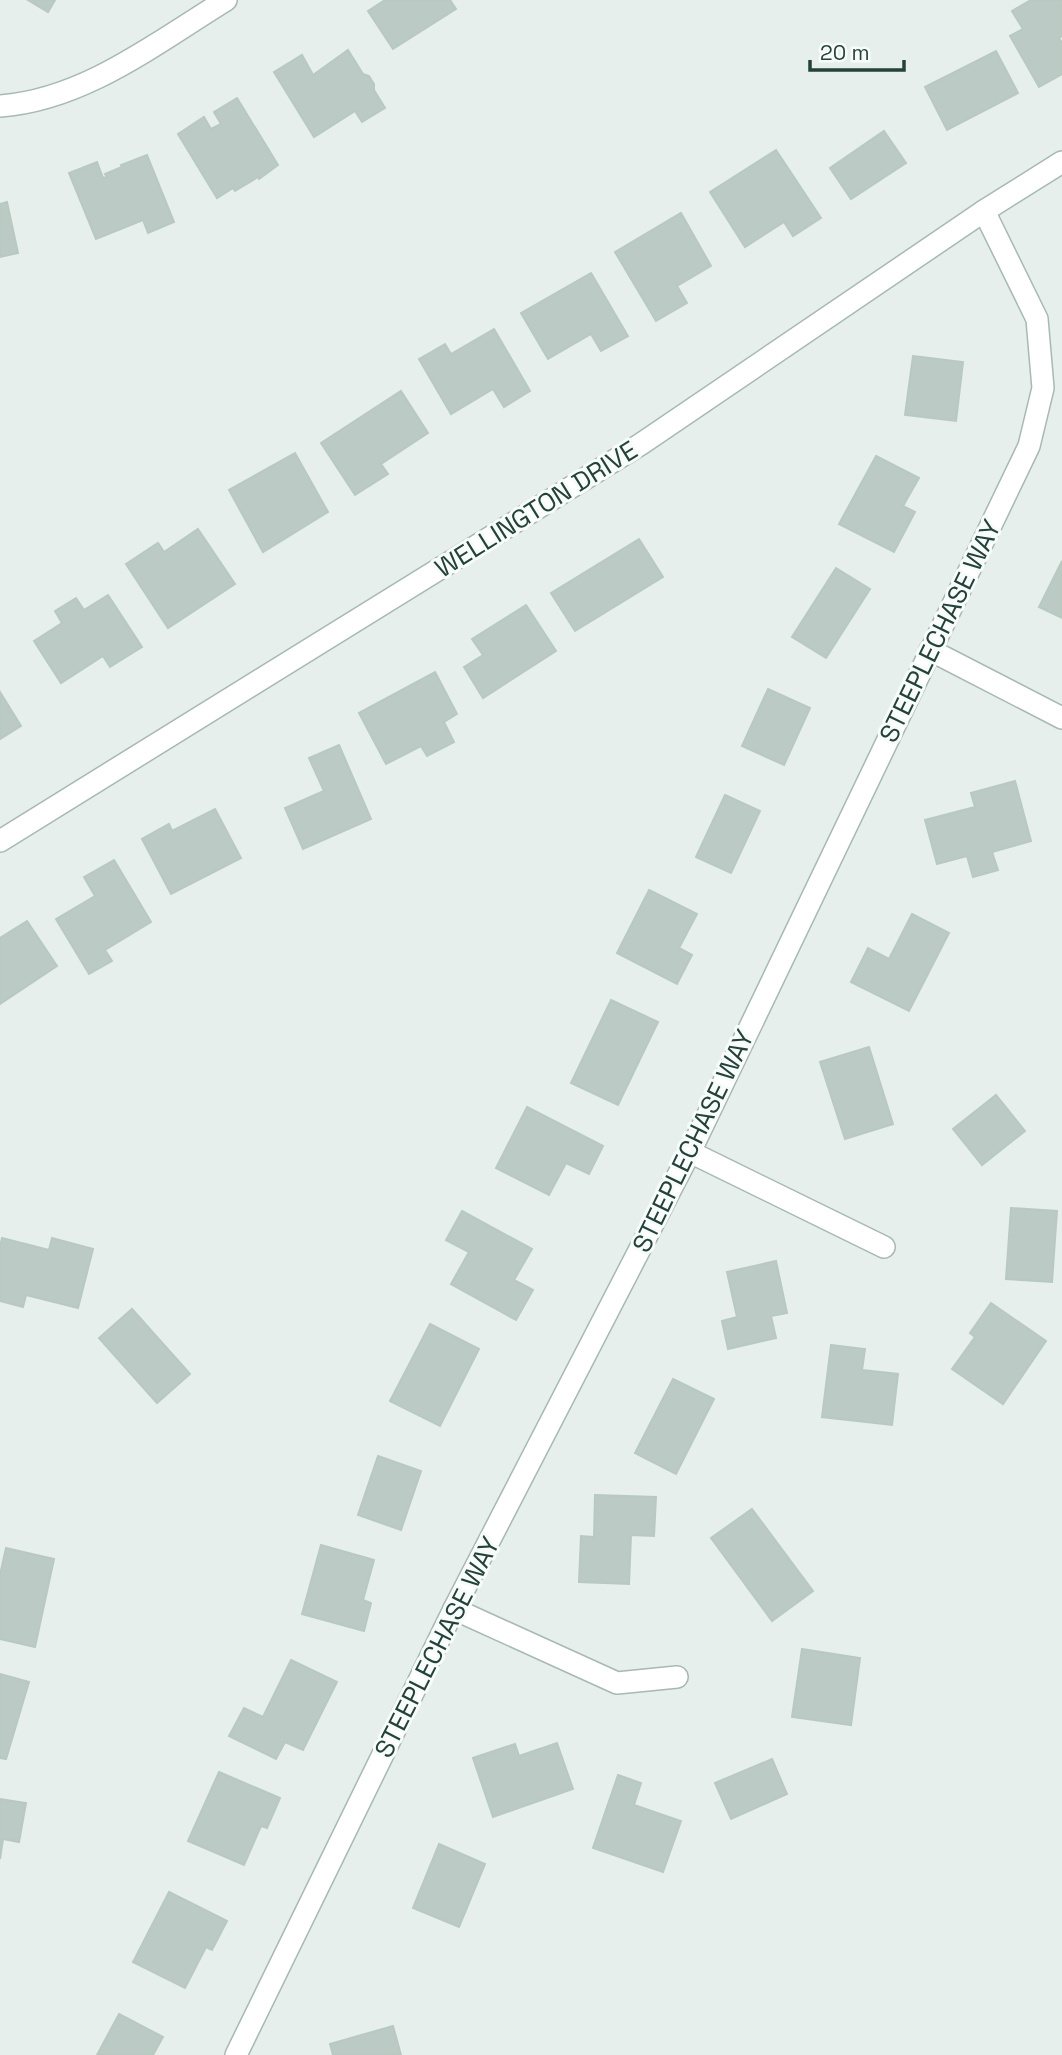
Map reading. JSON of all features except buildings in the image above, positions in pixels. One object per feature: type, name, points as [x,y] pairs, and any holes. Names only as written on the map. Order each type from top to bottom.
[{"type":"street","points":[[0,106],[22,104],[57,95],[106,74],[226,0]]},
{"type":"street","name":"WELLINGTON DRIVE","points":[[0,841],[641,444],[984,211],[1062,162]]},
{"type":"street","name":"STEEPLECHASE WAY","points":[[236,2055],[454,1609],[690,1152],[1029,446],[1043,388],[1037,319],[984,211]]},
{"type":"street","points":[[930,650],[1062,718]]},
{"type":"street","points":[[690,1152],[884,1247]]},
{"type":"street","points":[[454,1609],[617,1683],[677,1677]]}]
